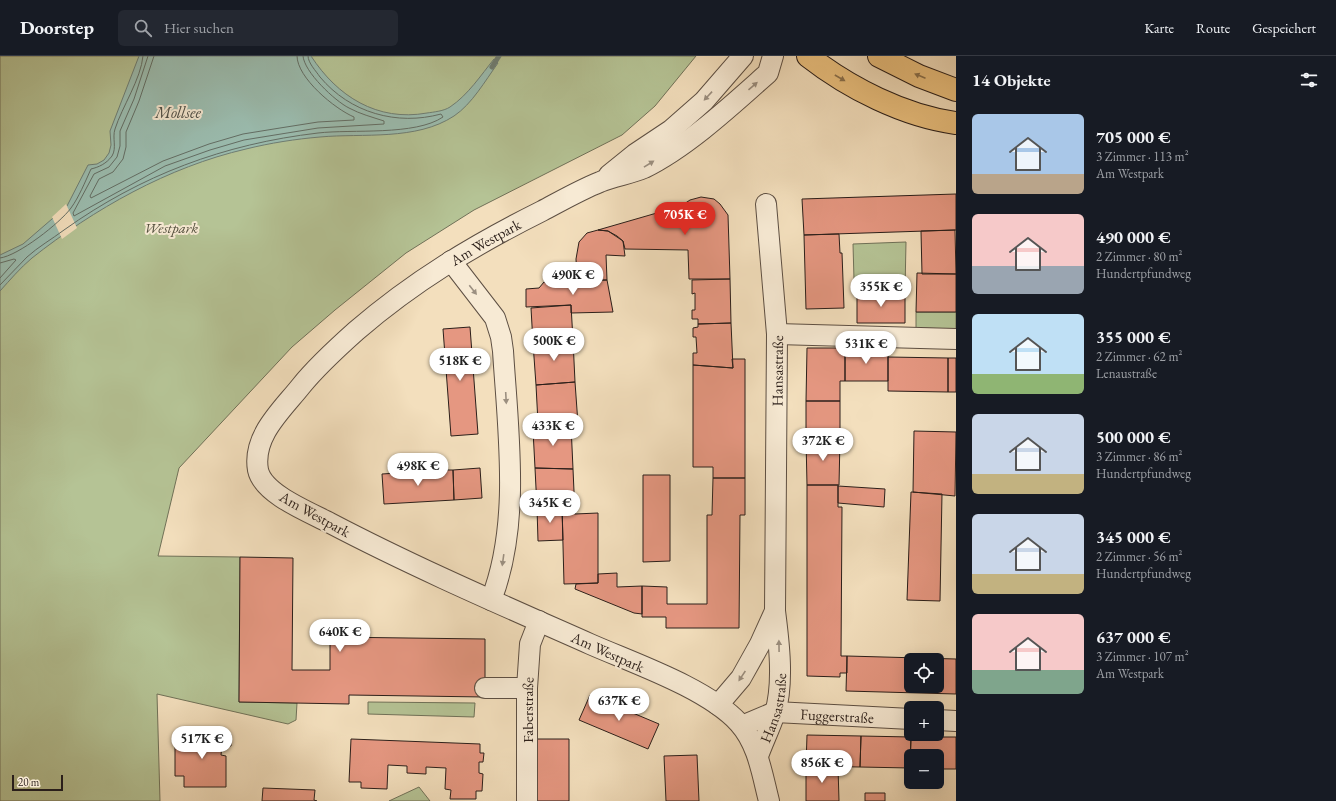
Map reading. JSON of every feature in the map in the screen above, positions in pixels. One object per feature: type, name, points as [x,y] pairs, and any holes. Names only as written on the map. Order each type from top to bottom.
[{"type":"main road","points":[[808,56],[825,70],[874,96],[907,111],[956,124]]},
{"type":"main road","points":[[879,56],[919,76],[956,90]]},
{"type":"street","name":"Am Westpark","points":[[600,182],[635,154],[671,130],[704,101],[743,56]]},
{"type":"street","name":"Am Westpark","points":[[758,756],[742,726],[718,705],[686,687],[491,600],[366,542],[278,496],[259,474],[258,459],[261,439],[268,427],[306,379],[383,307],[416,282],[451,260],[518,223],[600,182],[643,168],[682,144],[768,73],[773,56]]},
{"type":"street","name":"Hansastraße","points":[[766,204],[778,334],[775,611],[779,640],[779,692],[775,712],[758,756],[769,801]]},
{"type":"street","points":[[451,260],[495,318],[501,337],[503,351],[509,458],[508,521],[500,577],[491,600]]},
{"type":"street","points":[[778,334],[956,339]]},
{"type":"street","name":"Hansastraße","points":[[718,705],[741,678],[760,644],[775,611]]},
{"type":"street","name":"Faberstraße","points":[[527,801],[527,688],[530,644],[539,621]]},
{"type":"street","points":[[485,688],[527,688]]},
{"type":"street","name":"Fuggerstraße","points":[[742,726],[775,712],[904,719]]},
{"type":"street","points":[[944,720],[956,721]]},
{"type":"green space","name":"Westpark","points":[[0,56],[696,56],[655,106],[622,135],[474,210],[406,253],[292,347],[179,468],[158,556],[240,557],[239,702],[297,703],[296,720],[288,724],[157,694],[160,801],[0,801]]},
{"type":"green space","points":[[906,242],[905,291],[857,290],[854,280],[853,244]]},
{"type":"green space","points":[[916,312],[956,312],[956,329],[916,328]]},
{"type":"green space","points":[[368,702],[475,703],[474,717],[368,714]]},
{"type":"green space","points":[[419,787],[430,801],[389,801]]},
{"type":"water","name":"Mollsee","points":[[139,56],[311,56],[333,83],[360,103],[391,114],[409,115],[436,112],[450,107],[468,91],[494,59],[498,63],[467,105],[454,116],[439,124],[406,133],[320,137],[264,145],[217,157],[160,178],[106,207],[56,240],[32,258],[0,291],[0,255],[23,244],[67,206],[88,165],[97,164],[104,160],[109,153],[111,145],[110,131]]},
{"type":"pier","points":[[66,204],[77,228],[62,239],[52,217]]},
{"type":"building","points":[[956,194],[956,230],[804,235],[802,199]]},
{"type":"building","points":[[701,197],[714,199],[720,204],[728,215],[730,279],[689,279],[688,250],[625,249],[623,241],[617,236],[608,231],[598,230],[681,206],[690,200]]},
{"type":"building","points":[[598,230],[608,231],[623,241],[625,256],[606,255],[607,280],[577,280],[576,259],[579,242],[587,233]]},
{"type":"building","points":[[955,230],[956,274],[922,274],[921,231]]},
{"type":"building","points":[[839,234],[840,253],[842,253],[844,308],[806,309],[804,235]]},
{"type":"building","points":[[917,273],[956,274],[956,312],[916,312]]},
{"type":"building","points":[[730,279],[731,323],[698,324],[698,319],[692,319],[692,310],[695,310],[695,293],[692,294],[692,280]]},
{"type":"building","points":[[607,280],[613,312],[571,313],[571,305],[526,307],[526,289],[539,288],[544,282]]},
{"type":"building","points":[[857,293],[905,293],[905,323],[857,323]]},
{"type":"building","points":[[571,305],[573,340],[533,343],[531,308]]},
{"type":"building","points":[[731,323],[733,368],[693,365],[693,353],[697,353],[696,337],[693,337],[693,328],[698,327],[698,324]]},
{"type":"building","points":[[470,327],[478,434],[451,436],[443,329]]},
{"type":"building","points":[[573,340],[575,382],[536,385],[533,343]]},
{"type":"building","points":[[807,348],[845,348],[845,381],[840,381],[840,401],[806,401]]},
{"type":"building","points":[[845,348],[888,349],[888,381],[845,381]]},
{"type":"building","points":[[888,357],[948,358],[948,392],[888,391]]},
{"type":"building","points":[[948,358],[956,358],[956,392],[948,392]]},
{"type":"building","points":[[732,359],[745,359],[745,478],[713,478],[713,467],[693,467],[693,365],[733,368]]},
{"type":"building","points":[[575,382],[578,424],[542,427],[542,423],[538,423],[536,385]]},
{"type":"building","points":[[806,401],[840,401],[840,439],[806,439]]},
{"type":"building","points":[[571,425],[573,469],[535,468],[533,430],[538,430],[538,427]]},
{"type":"building","points":[[914,431],[956,432],[955,496],[913,492]]},
{"type":"building","points":[[806,439],[840,439],[839,485],[807,485]]},
{"type":"building","points":[[480,468],[482,498],[454,500],[453,470]]},
{"type":"building","points":[[535,468],[573,469],[575,514],[566,507],[537,508]]},
{"type":"building","points":[[453,470],[454,500],[384,504],[382,474]]},
{"type":"building","points":[[643,475],[670,475],[670,561],[643,562]]},
{"type":"building","points":[[713,478],[745,478],[745,515],[740,515],[739,628],[666,628],[666,617],[642,617],[642,586],[667,587],[667,604],[707,604],[707,515],[712,515]]},
{"type":"building","points":[[807,485],[838,485],[838,507],[842,507],[841,656],[847,656],[847,673],[840,673],[840,677],[807,676]]},
{"type":"building","points":[[838,486],[885,489],[884,507],[838,503]]},
{"type":"building","points":[[911,492],[942,494],[940,601],[907,600]]},
{"type":"building","points":[[562,507],[575,514],[598,513],[598,583],[564,584]]},
{"type":"building","points":[[562,507],[563,540],[538,541],[537,508]]},
{"type":"building","points":[[240,557],[293,558],[292,670],[330,670],[330,637],[485,639],[485,697],[349,695],[349,704],[239,702]]},
{"type":"building","points":[[617,573],[617,587],[642,586],[642,614],[634,613],[575,589],[576,584],[598,583],[598,574]]},
{"type":"building","points":[[847,656],[904,658],[904,693],[846,691]]},
{"type":"building","points":[[944,659],[956,659],[956,694],[919,693],[944,693]]},
{"type":"building","points":[[590,695],[659,724],[648,749],[579,720]]},
{"type":"building","points":[[179,734],[231,734],[231,746],[222,746],[221,755],[226,756],[226,787],[184,787],[184,776],[175,776],[175,746],[179,746]]},
{"type":"building","points":[[807,735],[861,736],[860,767],[806,766]]},
{"type":"building","points":[[861,736],[904,737],[904,741],[911,741],[911,749],[904,749],[904,768],[860,767]]},
{"type":"building","points":[[944,737],[956,737],[956,769],[944,769],[944,749],[911,749],[911,741],[944,741]]},
{"type":"building","points":[[351,739],[480,744],[480,753],[484,753],[483,762],[479,762],[479,773],[483,774],[482,791],[476,791],[476,799],[450,799],[451,790],[445,789],[446,768],[426,767],[426,774],[407,773],[407,766],[388,765],[387,789],[361,788],[361,782],[349,782]]},
{"type":"building","points":[[536,739],[569,739],[569,801],[536,801]]},
{"type":"building","points":[[697,755],[699,801],[666,801],[664,756]]},
{"type":"building","points":[[806,766],[838,767],[839,801],[806,801]]},
{"type":"building","points":[[263,788],[315,790],[314,800],[317,801],[262,801]]},
{"type":"building","points":[[865,793],[885,793],[885,801],[865,801]]},
{"type":"waterway","points":[[492,67],[499,56]]}]
